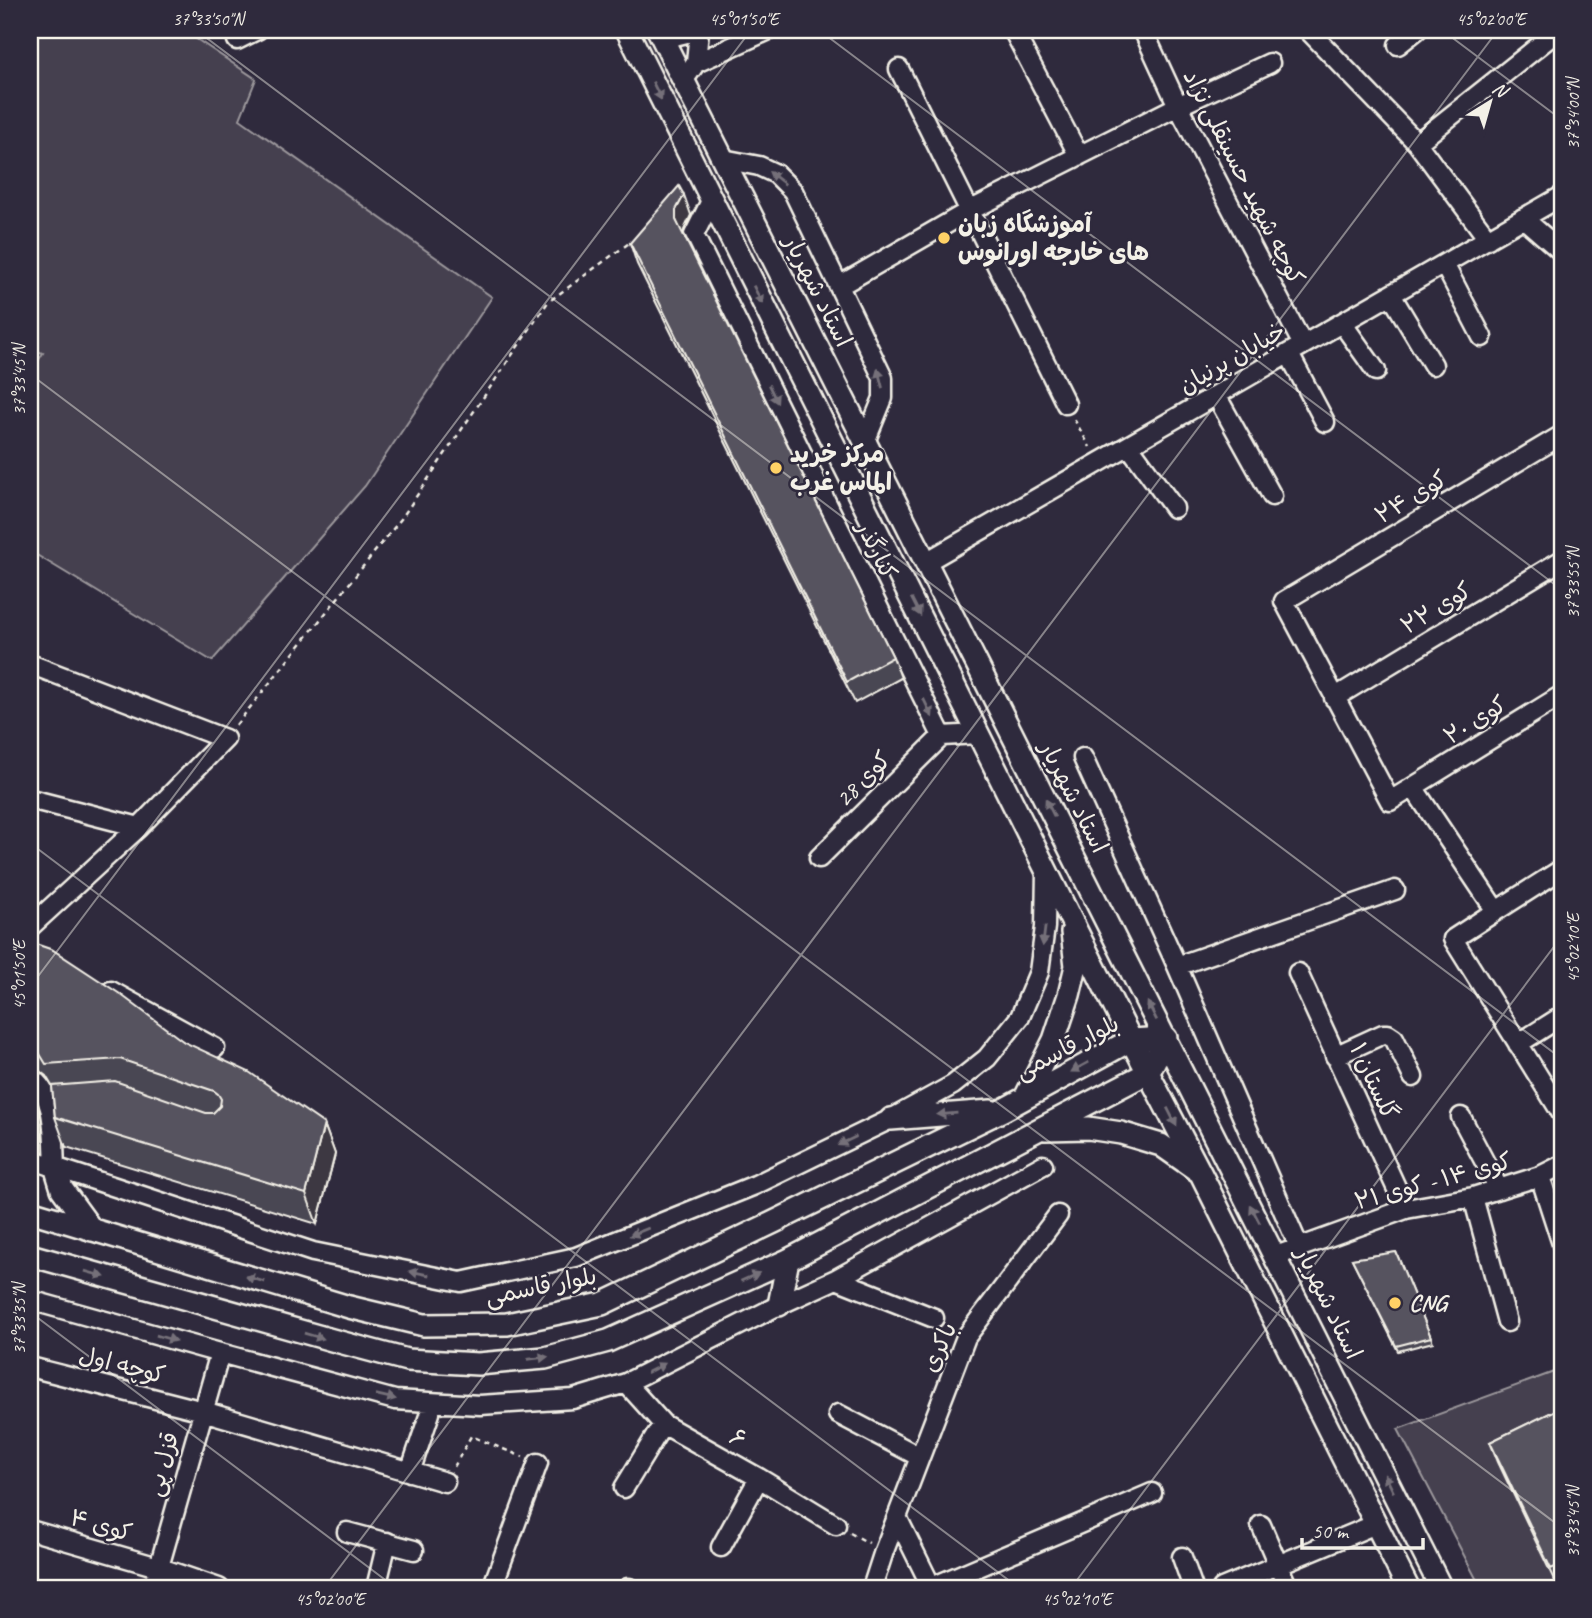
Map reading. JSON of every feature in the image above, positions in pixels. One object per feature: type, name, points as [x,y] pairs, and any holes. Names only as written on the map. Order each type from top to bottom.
[{"type":"main road","points":[[627,30],[1408,1588]]},
{"type":"main road","name":"استاد شهریار","points":[[660,34],[1441,1588]]},
{"type":"main road","points":[[727,233],[753,220]]},
{"type":"main road","points":[[1025,1098],[1054,1040],[1076,966],[1070,916]]},
{"type":"main road","points":[[30,1258],[407,1360],[478,1364],[545,1358],[608,1341],[788,1260],[1149,1072],[1166,1038]]},
{"type":"main road","name":"بلوار قاسمی","points":[[30,1211],[349,1307],[424,1325],[507,1324],[602,1304],[1003,1110],[1131,1040],[1166,1038]]},
{"type":"main road","points":[[891,1119],[1003,1110]]},
{"type":"main road","points":[[1039,1130],[1088,1128],[1121,1133],[1161,1145],[1201,1174]]},
{"type":"main road","points":[[55,1166],[62,1189],[92,1230]]},
{"type":"main road","points":[[779,1305],[788,1260]]},
{"type":"street","points":[[237,40],[257,30]]},
{"type":"street","points":[[660,34],[699,30],[696,63]]},
{"type":"street","points":[[683,81],[696,63],[769,30]]},
{"type":"street","points":[[1013,30],[1079,156]]},
{"type":"street","name":"کوچه شهید حسینقلی نژاد","points":[[1143,30],[1296,349],[1325,422]]},
{"type":"street","points":[[1308,30],[1417,143],[1488,239]]},
{"type":"street","points":[[1398,45],[1417,30]]},
{"type":"street","points":[[1417,143],[1559,30]]},
{"type":"street","points":[[839,286],[969,211],[1270,63]]},
{"type":"street","points":[[899,69],[1066,404]]},
{"type":"street","points":[[723,159],[760,166],[776,174],[793,191],[883,378],[883,398],[865,442]]},
{"type":"street","name":"خیابان پرنیان","points":[[926,562],[1562,196]]},
{"type":"street","name":"کنارگذر","points":[[711,201],[694,235],[942,736]]},
{"type":"street","points":[[1524,219],[1562,253]]},
{"type":"street","points":[[1444,264],[1482,337]]},
{"type":"street","points":[[1391,295],[1433,365]]},
{"type":"street","points":[[1342,323],[1376,371]]},
{"type":"street","points":[[1216,395],[1272,496]]},
{"type":"street","name":"کوی ۲۴","points":[[1334,698],[1284,601],[1562,435]]},
{"type":"street","points":[[1129,446],[1174,508]]},
{"type":"street","name":"کوی ۲۲","points":[[1334,698],[1562,560]]},
{"type":"street","points":[[30,664],[225,739],[139,827],[30,926]]},
{"type":"street","name":"کوی ۲۰","points":[[1334,698],[1390,801],[1562,695]]},
{"type":"street","points":[[942,736],[979,734]]},
{"type":"street","name":"کوی 28","points":[[818,858],[942,736]]},
{"type":"street","points":[[1083,758],[1299,1247]]},
{"type":"street","points":[[1412,787],[1496,911]]},
{"type":"street","points":[[30,799],[139,827]]},
{"type":"street","points":[[30,1159],[313,1252],[461,1282],[576,1257],[755,1185],[891,1119],[953,1085],[987,1058],[1020,1017],[1039,972],[1045,927],[1046,868]]},
{"type":"street","points":[[1562,869],[1453,939],[1562,1114]]},
{"type":"street","points":[[1177,966],[1395,890]]},
{"type":"street","name":"۱ گلستان","points":[[1298,973],[1406,1209]]},
{"type":"street","points":[[99,985],[215,1048]]},
{"type":"street","points":[[1518,1044],[1562,1016]]},
{"type":"street","points":[[1335,1055],[1388,1034],[1394,1038],[1413,1077]]},
{"type":"street","points":[[30,1077],[39,1083],[57,1106],[55,1166]]},
{"type":"street","points":[[1461,1117],[1499,1189]]},
{"type":"street","points":[[30,1300],[395,1400],[480,1405],[573,1399],[626,1383],[836,1279],[1043,1165]]},
{"type":"street","name":"کوی ۱۴ - کوی ۲۱","points":[[1276,1256],[1406,1209],[1473,1197],[1539,1176],[1562,1165]]},
{"type":"street","points":[[1539,1176],[1562,1244]]},
{"type":"street","points":[[1473,1197],[1507,1322]]},
{"type":"street","name":"باکری","points":[[872,1588],[966,1337],[1058,1216]]},
{"type":"street","points":[[836,1279],[934,1318]]},
{"type":"street","name":"قزل پی","points":[[153,1588],[220,1353]]},
{"type":"street","name":"کوچه اول","points":[[30,1367],[203,1411],[445,1482]]},
{"type":"street","name":"۶","points":[[626,1383],[663,1424],[836,1525]]},
{"type":"street","points":[[411,1472],[430,1413]]},
{"type":"street","points":[[838,1414],[920,1457]]},
{"type":"street","points":[[624,1488],[663,1424]]},
{"type":"street","points":[[492,1588],[538,1463]]},
{"type":"street","points":[[721,1547],[759,1478]]},
{"type":"street","points":[[897,1517],[932,1588],[1152,1493]]},
{"type":"street","points":[[1222,1588],[1376,1524]]},
{"type":"street","points":[[1261,1525],[1288,1588]]},
{"type":"street","name":"کوی ۴","points":[[30,1530],[159,1567],[219,1588]]},
{"type":"street","points":[[347,1532],[414,1549]]},
{"type":"street","points":[[376,1588],[387,1542]]},
{"type":"street","points":[[1182,1557],[1193,1588]]},
{"type":"path","points":[[225,739],[401,519],[548,302],[635,240]]},
{"type":"path","points":[[1066,404],[1099,463]]},
{"type":"path","points":[[445,1482],[471,1436],[538,1463]]},
{"type":"path","points":[[836,1525],[884,1551]]},
{"type":"shaded area","points":[[30,30],[183,30],[256,79],[240,119],[492,297],[365,486],[212,661],[30,551],[30,374],[43,353],[30,349]]},
{"type":"shaded area","points":[[1562,1369],[1562,1588],[1481,1588],[1398,1429]]},
{"type":"building","name":"مرکز خرید الماس غرب","points":[[679,186],[684,195],[676,210],[676,220],[893,657],[847,682],[630,243]]},
{"type":"building","points":[[30,942],[53,950],[120,994],[184,1042],[249,1072],[324,1124],[306,1194],[55,1117],[52,1086],[115,1081],[206,1113],[213,1113],[220,1106],[221,1099],[214,1091],[120,1059],[46,1064],[30,1042]]},
{"type":"building","name":"CNG","points":[[1396,1252],[1431,1337],[1396,1346],[1352,1259]]},
{"type":"building","points":[[1562,1407],[1562,1564],[1551,1569],[1490,1442]]},
{"type":"place","name":"آموزشگاه زبان های خارجه اورانوس","points":[[944,238]]},
{"type":"place","name":"مرکز خرید الماس غرب","points":[[776,468]]},
{"type":"place","name":"CNG","points":[[1395,1303]]}]
